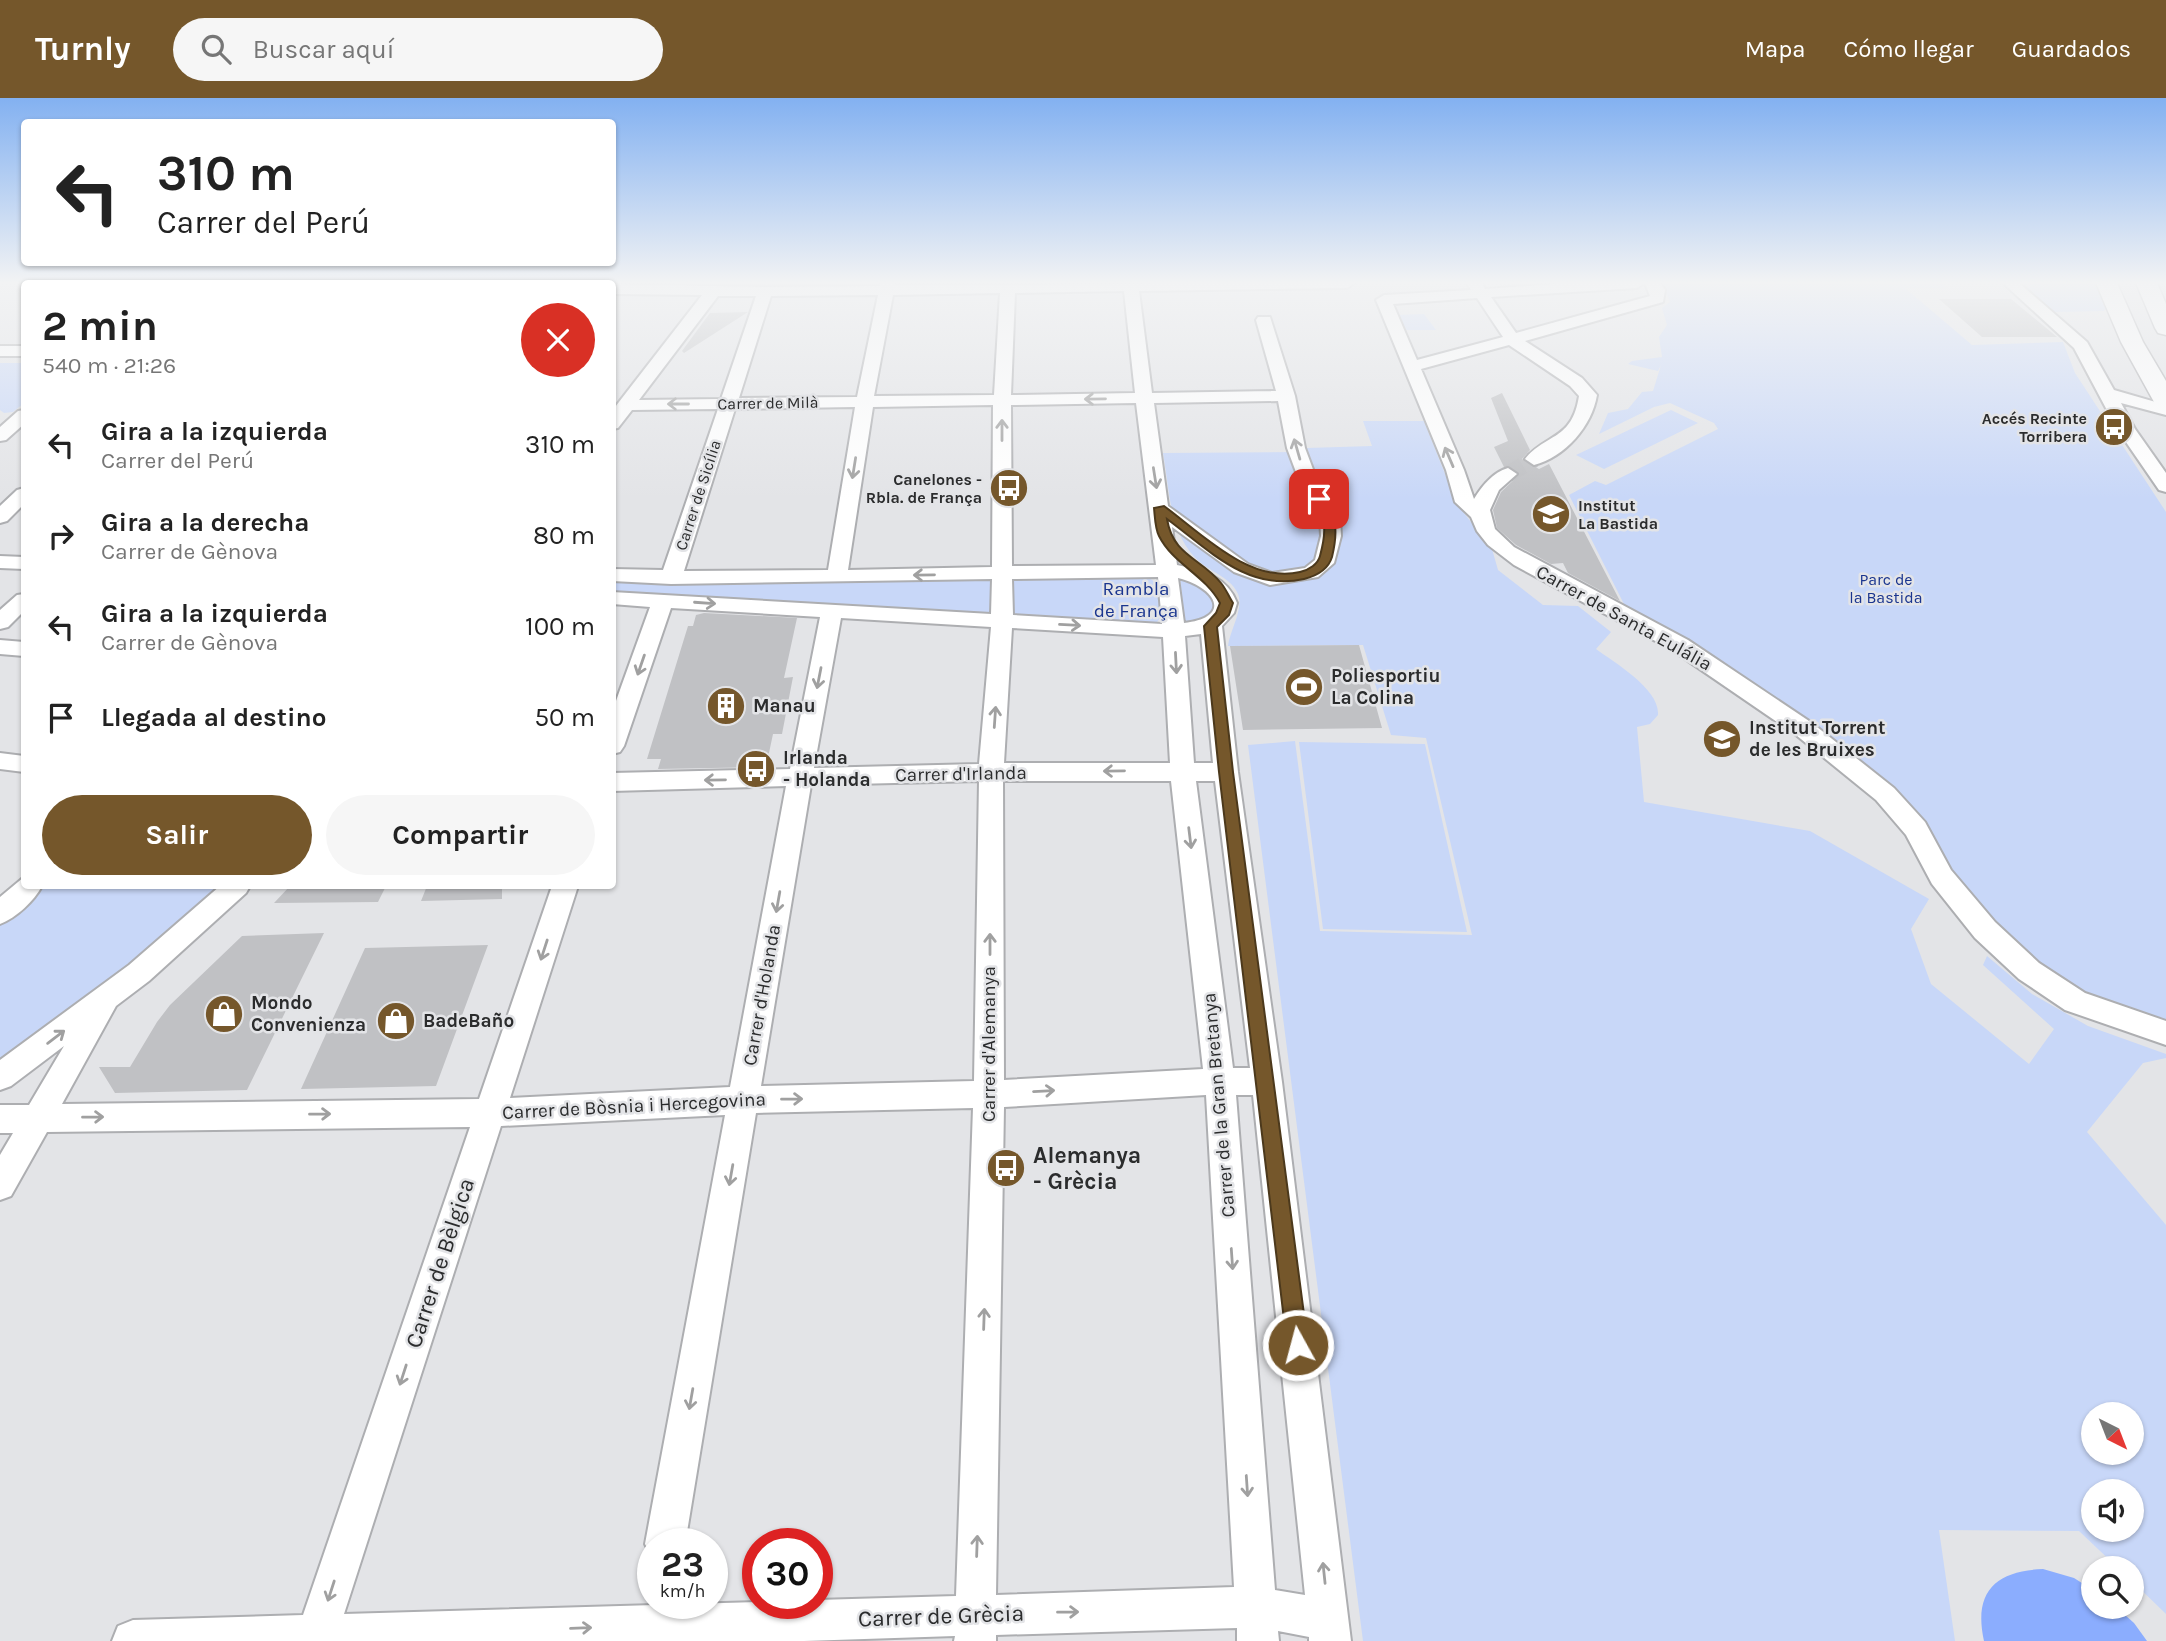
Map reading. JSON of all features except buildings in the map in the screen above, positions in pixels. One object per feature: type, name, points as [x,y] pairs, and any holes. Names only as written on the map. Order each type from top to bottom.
[{"type":"highway","points":[[2140,355],[2166,400]]},
{"type":"highway","points":[[2149,355],[2166,400]]},
{"type":"street","points":[[616,419],[665,355]]},
{"type":"street","name":"Carrer de Sicília","points":[[671,578],[745,355]]},
{"type":"street","points":[[837,577],[874,355]]},
{"type":"street","name":"Carrer d'Alemanya","points":[[975,1628],[989,1094],[991,772],[1002,621],[1004,355]]},
{"type":"street","points":[[1139,355],[1166,570]]},
{"type":"street","points":[[1159,508],[1241,568],[1270,579],[1311,573],[1324,563],[1331,536],[1330,518],[1308,481],[1296,448],[1286,396],[1274,355]]},
{"type":"street","points":[[1406,355],[1411,367],[1456,355]]},
{"type":"street","points":[[1534,459],[1574,431],[1587,411],[1588,395],[1576,382],[1536,355]]},
{"type":"street","points":[[2087,355],[2136,444],[2166,486]]},
{"type":"street","name":"Carrer de Santa Eulália","points":[[1411,367],[1455,470],[1465,502],[1479,514],[1485,532],[1497,545],[1521,561],[1680,645],[1804,729],[1871,783],[1916,829],[1941,877],[1985,930],[2029,971],[2075,1002],[2166,1034]]},
{"type":"street","points":[[2108,394],[2166,410]]},
{"type":"street","name":"Carrer de Milà","points":[[628,405],[1286,396]]},
{"type":"street","points":[[0,436],[21,418]]},
{"type":"street","points":[[1479,514],[1483,497],[1490,487],[1508,474]]},
{"type":"street","points":[[0,517],[21,497]]},
{"type":"street","points":[[616,598],[1174,631],[1210,626],[1222,615],[1226,603],[1222,591],[1176,552],[1163,534]]},
{"type":"street","points":[[0,549],[21,550]]},
{"type":"street","points":[[0,562],[21,564]]},
{"type":"street","points":[[616,575],[671,578],[837,577],[1166,570],[1185,572],[1207,579]]},
{"type":"street","name":"Carrer de la Gran Bretanya","points":[[1166,570],[1174,631],[1182,770],[1220,1081],[1257,1624]]},
{"type":"street","points":[[616,735],[663,601]]},
{"type":"street","points":[[0,622],[21,603]]},
{"type":"street","name":"Carrer d'Holanda","points":[[668,1528],[832,611]]},
{"type":"street","points":[[1210,626],[1226,772],[1267,1082],[1329,1631]]},
{"type":"street","points":[[0,647],[21,649]]},
{"type":"street","points":[[0,761],[21,764]]},
{"type":"street","name":"Carrer d'Irlanda","points":[[616,782],[991,772],[1226,772]]},
{"type":"street","points":[[0,912],[26,889]]},
{"type":"street","points":[[0,1077],[107,999],[234,889]]},
{"type":"street","name":"Carrer de Bèlgica","points":[[316,1638],[564,889]]},
{"type":"street","points":[[0,1185],[107,999]]},
{"type":"street","name":"Carrer de Bòsnia i Hercegovina","points":[[0,1119],[490,1112],[744,1100],[989,1094],[1220,1081],[1267,1082]]},
{"type":"street","name":"Carrer de Grècia","points":[[133,1641],[316,1638],[650,1623],[975,1628],[1257,1624],[1329,1631]]},
{"type":"green space","name":"Parc de la Bastida","points":[[2068,355],[2075,373],[2166,512],[2166,1025],[2062,986],[1978,909],[1893,791],[1626,608],[1569,495],[1595,481],[1606,485],[1718,429],[1714,423],[1670,403],[1654,407],[1599,434],[1608,413],[1628,409],[1642,392],[1653,391],[1661,365],[1658,371],[1628,364],[1632,361],[1662,357]]},
{"type":"green space","points":[[0,363],[21,363],[21,405],[13,412],[4,413],[0,410]]},
{"type":"green space","points":[[1671,410],[1698,423],[1604,469],[1576,455]]},
{"type":"green space","points":[[1363,421],[1424,421],[1457,504],[1492,549],[1498,570],[1543,605],[1578,606],[1611,632],[1596,649],[1635,678],[1652,696],[1658,715],[1650,724],[1637,727],[1644,802],[1810,831],[1929,899],[1911,929],[1931,984],[2029,1064],[2054,1029],[1983,965],[1987,956],[2032,994],[2088,1026],[2166,1054],[2166,1058],[2143,1063],[2087,1132],[2166,1225],[2166,1614],[2144,1593],[2144,1556],[2105,1556],[2091,1542],[2144,1542],[2144,1479],[2081,1479],[2081,1533],[1939,1530],[1955,1641],[1363,1641],[1248,745],[1295,741],[1320,931],[1472,935],[1426,738],[1391,735],[1363,645],[1228,646],[1238,613],[1238,594],[1227,580],[1201,563],[1183,540],[1173,512],[1163,453],[1298,452],[1307,448],[1372,446]]},
{"type":"green space","name":"Rambla de França","points":[[1139,576],[1147,577],[1156,584],[1163,615],[1157,622],[1147,625],[616,593],[616,582],[688,584]]},
{"type":"green space","points":[[1180,577],[1195,579],[1219,599],[1209,618],[1185,625]]},
{"type":"green space","points":[[1299,742],[1425,744],[1467,932],[1323,929]]},
{"type":"green space","points":[[37,889],[223,889],[130,969],[0,1064],[0,923]]},
{"type":"water","points":[[2043,1569],[2074,1578],[2081,1582],[2081,1619],[2130,1619],[2147,1641],[1984,1641],[1981,1624],[1985,1597],[2001,1579]]},
{"type":"tunnel","points":[[1508,474],[1534,459]]},
{"type":"place","name":"Accés Recinte Torribera","points":[[2114,427]]},
{"type":"place","name":"Canelones - Rbla. de França","points":[[1009,488]]},
{"type":"place","name":"Institut La Bastida","points":[[1551,514]]},
{"type":"place","name":"Poliesportiu La Colina","points":[[1304,687]]},
{"type":"place","name":"Manau","points":[[726,706]]},
{"type":"place","name":"Institut Torrent de les Bruixes","points":[[1722,739]]},
{"type":"place","name":"Irlanda - Holanda","points":[[756,769]]},
{"type":"place","name":"Mondo Convenienza","points":[[224,1014]]},
{"type":"place","name":"BadeBaño","points":[[396,1021]]},
{"type":"place","name":"Alemanya - Grècia","points":[[1006,1168]]},
{"type":"route","points":[[1298,1345],[1210,626],[1222,615],[1226,603],[1222,591],[1188,565],[1163,534],[1159,508],[1241,568],[1270,579],[1292,578],[1311,573],[1324,563],[1331,536],[1330,518],[1319,499]]}]
